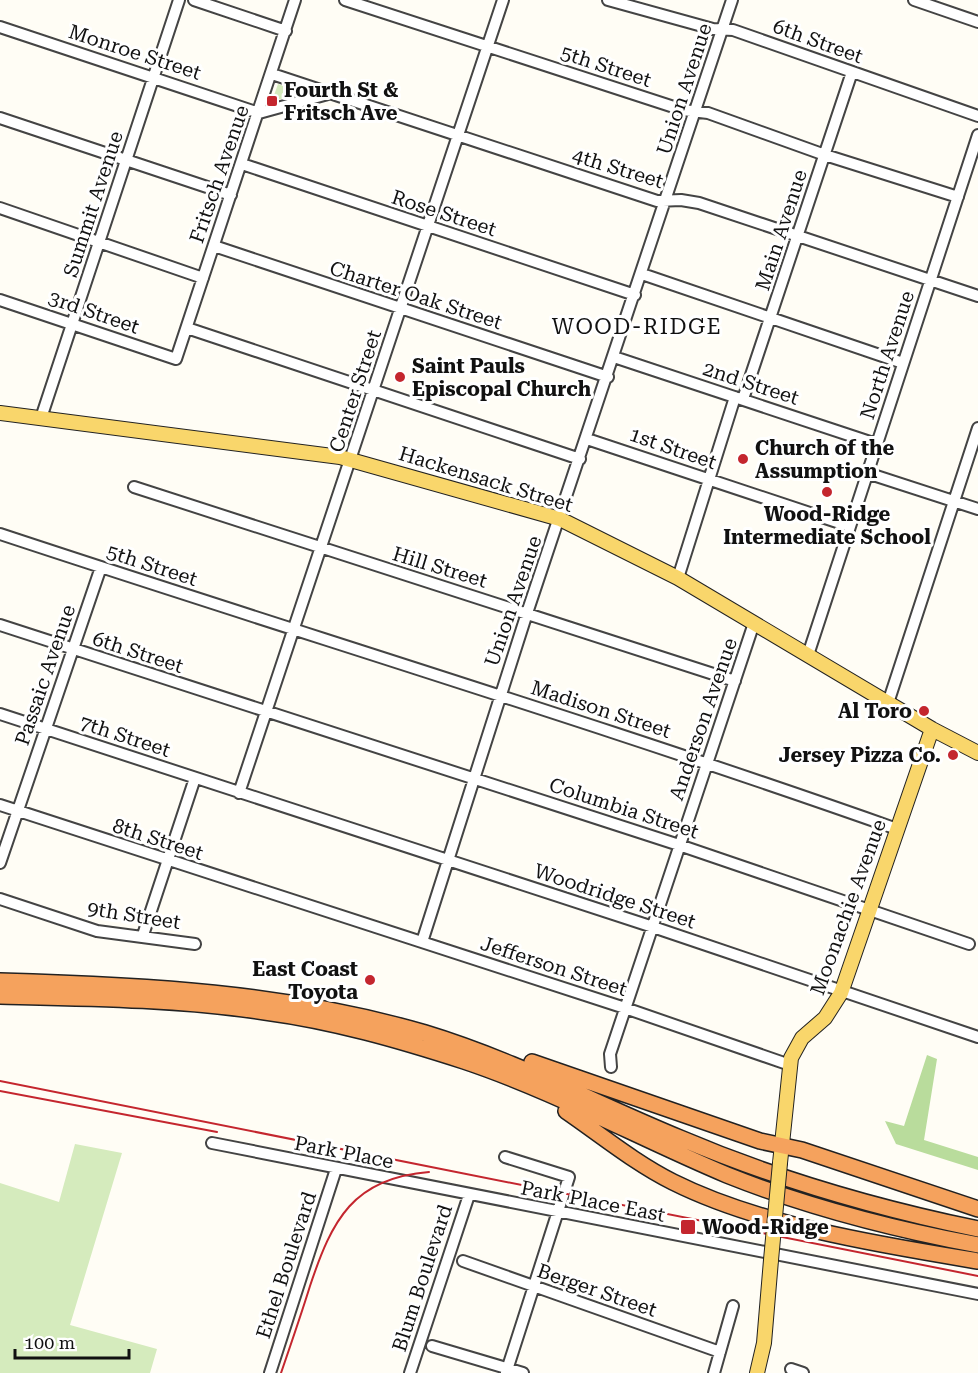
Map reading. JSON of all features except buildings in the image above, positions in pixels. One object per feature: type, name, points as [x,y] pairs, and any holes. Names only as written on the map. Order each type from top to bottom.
[{"type":"highway","points":[[0,981],[169,987],[275,999],[351,1013],[503,1053],[760,1142],[802,1150],[978,1209]]},
{"type":"highway","points":[[0,996],[129,999],[229,1007],[305,1018],[435,1052],[526,1085],[731,1176],[843,1213],[978,1245]]},
{"type":"highway","points":[[424,1033],[506,1061],[679,1138],[797,1183],[895,1210],[978,1229]]},
{"type":"highway","points":[[526,1085],[672,1181],[775,1219],[978,1261]]},
{"type":"main road","name":"Hackensack Street","points":[[0,413],[352,460],[560,519],[678,578],[932,729],[977,748]]},
{"type":"main road","name":"Moonachie Avenue","points":[[757,1373],[764,1343],[790,1065],[802,1038],[825,1018],[841,993],[932,729]]},
{"type":"street","name":"Summit Avenue","points":[[41,418],[127,159],[152,76],[179,0]]},
{"type":"street","points":[[194,0],[286,31]]},
{"type":"street","name":"Fritsch Avenue","points":[[176,359],[295,0]]},
{"type":"street","name":"5th Street","points":[[345,0],[683,110],[708,113],[825,155],[957,197]]},
{"type":"street","name":"Center Street","points":[[239,793],[352,460],[372,392],[503,0]]},
{"type":"street","name":"6th Street","points":[[608,0],[733,30],[978,116]]},
{"type":"street","name":"Union Avenue","points":[[422,942],[527,613],[608,377],[732,0]]},
{"type":"street","points":[[914,0],[978,22]]},
{"type":"street","name":"Monroe Street","points":[[0,27],[259,112]]},
{"type":"street","name":"Main Avenue","points":[[678,578],[709,480],[771,319],[852,72]]},
{"type":"street","name":"4th Street","points":[[272,74],[657,201],[699,203],[978,296]]},
{"type":"street","points":[[259,112],[330,93]]},
{"type":"street","points":[[0,118],[231,195]]},
{"type":"street","name":"North Avenue","points":[[808,655],[978,135]]},
{"type":"street","name":"Rose Street","points":[[242,164],[635,295]]},
{"type":"street","points":[[0,208],[203,278]]},
{"type":"street","name":"Charter Oak Street","points":[[214,246],[608,377]]},
{"type":"street","points":[[642,274],[903,363]]},
{"type":"street","name":"3rd Street","points":[[0,300],[176,359]]},
{"type":"street","points":[[187,328],[372,392],[580,459]]},
{"type":"street","name":"2nd Street","points":[[614,357],[876,444]]},
{"type":"street","points":[[888,703],[978,428]]},
{"type":"street","name":"1st Street","points":[[587,439],[849,526]]},
{"type":"street","points":[[867,473],[978,509]]},
{"type":"street","name":"Hill Street","points":[[134,487],[320,549],[735,681]]},
{"type":"street","name":"5th Street","points":[[0,534],[293,631]]},
{"type":"street","name":"Passaic Avenue","points":[[0,863],[101,567]]},
{"type":"street","name":"Anderson Avenue","points":[[611,1067],[610,1054],[754,623]]},
{"type":"street","name":"6th Street","points":[[0,625],[266,712]]},
{"type":"street","name":"Madison Street","points":[[293,631],[707,762],[897,829]]},
{"type":"street","name":"Columbia Street","points":[[266,712],[680,845],[969,944]]},
{"type":"street","name":"7th Street","points":[[0,714],[239,793]]},
{"type":"street","points":[[143,935],[195,778]]},
{"type":"street","name":"Woodridge Street","points":[[239,793],[653,927],[841,993],[978,1037]]},
{"type":"street","name":"8th Street","points":[[0,805],[167,862],[306,905]]},
{"type":"street","name":"9th Street","points":[[0,899],[97,931],[143,935],[195,944]]},
{"type":"street","name":"Jefferson Street","points":[[306,905],[625,1008],[790,1065]]},
{"type":"street","name":"Park Place","points":[[212,1143],[469,1195]]},
{"type":"street","points":[[505,1157],[569,1177],[507,1370]]},
{"type":"street","name":"Ethel Boulevard","points":[[270,1373],[336,1169]]},
{"type":"street","name":"Park Place East","points":[[469,1195],[978,1294]]},
{"type":"street","name":"Blum Boulevard","points":[[410,1373],[469,1195]]},
{"type":"street","name":"Berger Street","points":[[463,1261],[720,1352]]},
{"type":"street","points":[[714,1373],[733,1306]]},
{"type":"street","points":[[432,1346],[523,1373]]},
{"type":"street","points":[[791,1369],[803,1373]]},
{"type":"green space","points":[[278,84],[305,93],[272,101]]},
{"type":"green space","points":[[927,1055],[937,1059],[924,1140],[978,1157],[978,1170],[896,1144],[885,1121],[904,1126]]},
{"type":"green space","points":[[75,1144],[122,1153],[70,1325],[157,1349],[150,1373],[0,1373],[0,1183],[59,1202]]},
{"type":"railway","points":[[0,1081],[978,1276]]},
{"type":"railway","points":[[0,1091],[217,1132]]},
{"type":"railway","points":[[281,1373],[318,1262],[327,1241],[349,1206],[364,1193],[381,1183],[403,1176],[429,1172]]},
{"type":"place","name":"Fourth St & Fritsch Ave","points":[[272,101]]},
{"type":"place","name":"Saint Pauls Episcopal Church","points":[[400,377]]},
{"type":"place","name":"Church of the Assumption","points":[[743,459]]},
{"type":"place","name":"Wood-Ridge Intermediate School","points":[[827,492]]},
{"type":"place","name":"Al Toro","points":[[924,711]]},
{"type":"place","name":"Jersey Pizza Co.","points":[[953,755]]},
{"type":"place","name":"East Coast Toyota","points":[[370,980]]},
{"type":"place","name":"Wood-Ridge","points":[[688,1227]]},
{"type":"district","name":"WOOD-RIDGE","points":[[637,326]]}]
